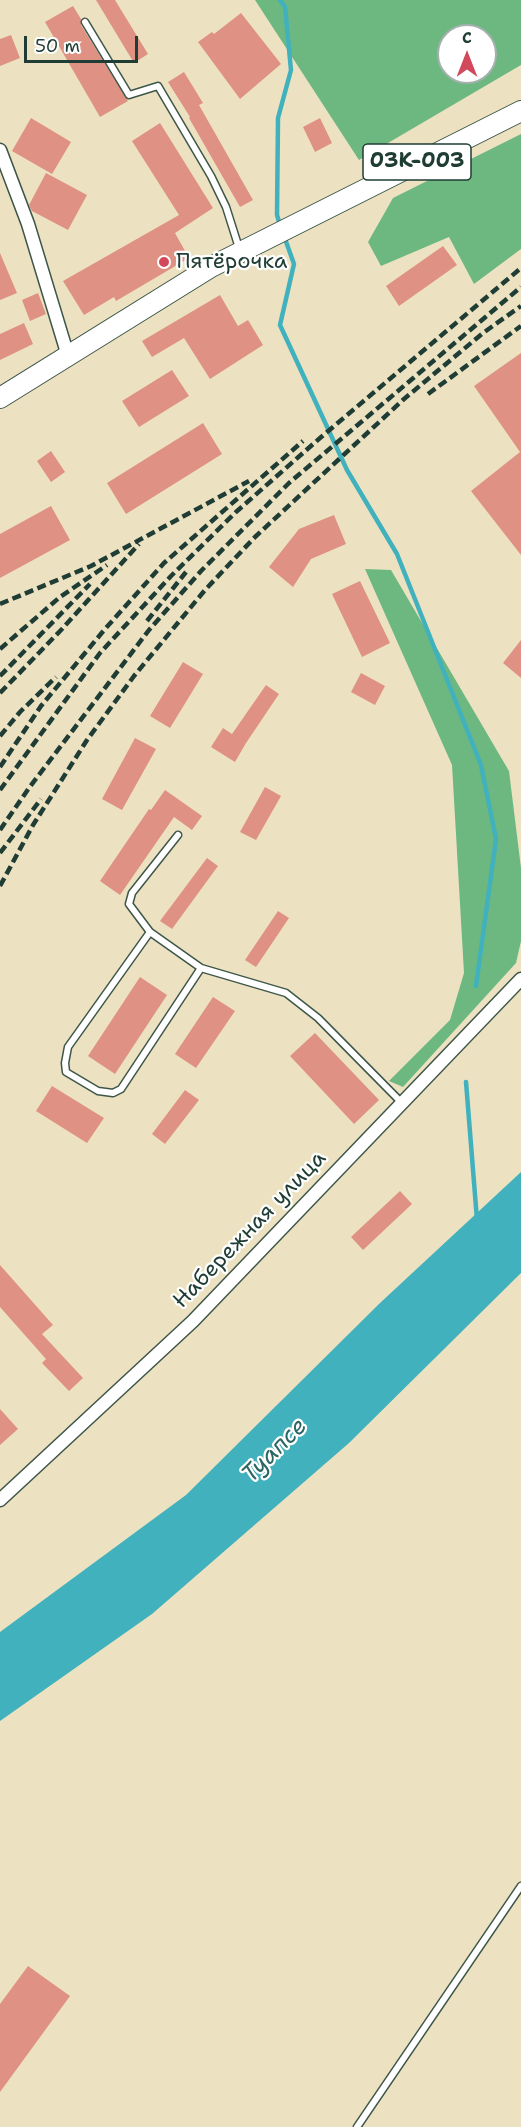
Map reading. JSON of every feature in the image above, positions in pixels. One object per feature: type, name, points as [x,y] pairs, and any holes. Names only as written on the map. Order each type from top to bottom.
[{"type":"main road","name":"03К-003","points":[[0,398],[211,267],[521,111]]},
{"type":"street","points":[[0,150],[28,224],[68,356]]},
{"type":"street","name":"Набережная улица","points":[[0,1500],[193,1321],[521,979]]},
{"type":"lane","points":[[85,22],[129,95],[158,86],[211,176],[226,207],[240,252]]},
{"type":"lane","points":[[178,835],[132,893],[129,904],[150,932],[201,968],[286,993],[318,1018],[402,1103]]},
{"type":"lane","points":[[150,932],[68,1047],[66,1072],[98,1091],[113,1093],[121,1089],[201,968]]},
{"type":"lane","points":[[357,2127],[521,1886]]},
{"type":"green space","points":[[255,0],[521,0],[521,65],[497,79],[497,24],[437,24],[437,84],[489,84],[359,160]]},
{"type":"green space","points":[[521,134],[521,249],[474,284],[449,237],[381,266],[368,242],[393,198]]},
{"type":"green space","points":[[365,569],[391,570],[509,771],[521,868],[521,941],[516,963],[403,1087],[389,1081],[450,1020],[464,973],[452,765]]},
{"type":"water","name":"Туапсе","points":[[521,1172],[521,1273],[349,1443],[152,1614],[0,1721],[0,1632],[186,1495],[380,1303]]},
{"type":"building","points":[[96,0],[115,0],[148,54],[134,63]]},
{"type":"building","points":[[73,6],[81,19],[81,25],[128,101],[100,117],[45,22]]},
{"type":"building","points":[[241,13],[281,64],[240,99],[198,42],[212,32],[214,34]]},
{"type":"building","points":[[11,35],[20,58],[0,66],[0,39]]},
{"type":"building","points":[[184,72],[203,103],[199,105],[253,200],[240,207],[168,82]]},
{"type":"building","points":[[31,118],[71,142],[52,174],[12,151]]},
{"type":"building","points":[[320,118],[332,143],[315,152],[303,127]]},
{"type":"building","points":[[160,123],[213,208],[175,233],[189,258],[116,301],[114,297],[84,315],[63,281],[179,215],[132,141]]},
{"type":"building","points":[[46,173],[87,195],[68,230],[32,211],[29,205]]},
{"type":"building","points":[[443,246],[457,265],[399,306],[386,286]]},
{"type":"building","points":[[0,253],[17,293],[0,300]]},
{"type":"building","points":[[38,293],[46,314],[30,321],[22,300]]},
{"type":"building","points":[[220,295],[238,326],[248,320],[263,345],[210,379],[184,338],[152,357],[142,341]]},
{"type":"building","points":[[24,323],[33,344],[0,360],[0,334]]},
{"type":"building","points":[[521,353],[521,555],[471,491],[520,452],[474,386]]},
{"type":"building","points":[[172,370],[189,396],[139,427],[122,401]]},
{"type":"building","points":[[203,423],[222,454],[126,514],[107,483]]},
{"type":"building","points":[[51,451],[65,472],[51,482],[37,461]]},
{"type":"building","points":[[51,506],[70,540],[0,578],[0,534]]},
{"type":"building","points":[[334,515],[346,544],[311,559],[293,587],[269,567],[299,529]]},
{"type":"building","points":[[360,581],[390,643],[362,657],[332,594]]},
{"type":"building","points":[[521,640],[521,678],[503,663]]},
{"type":"building","points":[[183,662],[203,674],[170,728],[150,716]]},
{"type":"building","points":[[361,673],[385,686],[375,705],[351,692]]},
{"type":"building","points":[[266,685],[279,694],[235,762],[211,747],[223,728],[232,734]]},
{"type":"building","points":[[135,738],[156,749],[122,810],[102,799]]},
{"type":"building","points":[[265,787],[281,796],[256,840],[240,832]]},
{"type":"building","points":[[165,790],[202,816],[192,830],[174,817],[120,895],[100,881],[149,809],[151,810]]},
{"type":"building","points":[[207,858],[218,866],[172,929],[160,921]]},
{"type":"building","points":[[278,911],[289,918],[256,967],[245,960]]},
{"type":"building","points":[[140,977],[167,995],[115,1074],[88,1056]]},
{"type":"building","points":[[213,997],[235,1011],[196,1068],[175,1054]]},
{"type":"building","points":[[315,1033],[379,1100],[354,1124],[290,1056]]},
{"type":"building","points":[[52,1086],[104,1118],[87,1143],[36,1111]]},
{"type":"building","points":[[185,1090],[199,1100],[165,1144],[152,1134]]},
{"type":"building","points":[[400,1191],[412,1204],[363,1250],[351,1237]]},
{"type":"building","points":[[0,1265],[53,1325],[42,1334],[83,1378],[69,1391],[42,1363],[46,1359],[0,1307]]},
{"type":"building","points":[[0,1409],[18,1429],[0,1445]]},
{"type":"building","points":[[28,1966],[70,1996],[0,2092],[0,2004]]},
{"type":"waterway","points":[[280,0],[285,7],[291,70],[278,118],[277,215],[280,225]]},
{"type":"waterway","points":[[284,236],[294,264],[280,325],[347,470],[397,554],[481,765],[496,839],[476,986]]},
{"type":"waterway","points":[[466,1082],[477,1220]]},
{"type":"railway","points":[[0,790],[100,653],[171,576],[236,512],[320,438],[521,268]]},
{"type":"railway","points":[[0,830],[29,788],[149,630],[201,571],[289,483],[521,287]]},
{"type":"railway","points":[[0,886],[33,825],[87,740],[134,676],[205,590],[255,537],[404,399],[483,333],[521,306]]},
{"type":"railway","points":[[428,394],[521,326]]},
{"type":"railway","points":[[0,767],[41,706],[164,563],[303,441]]},
{"type":"railway","points":[[0,604],[91,566],[249,481]]},
{"type":"railway","points":[[0,693],[139,544]]},
{"type":"railway","points":[[0,649],[60,597],[107,565]]},
{"type":"railway","points":[[147,621],[186,572]]},
{"type":"railway","points":[[0,676],[90,584]]},
{"type":"railway","points":[[0,736],[20,712],[56,677]]},
{"type":"railway","points":[[0,853],[41,799]]},
{"type":"place","name":"Пятёрочка","points":[[164,262]]}]
